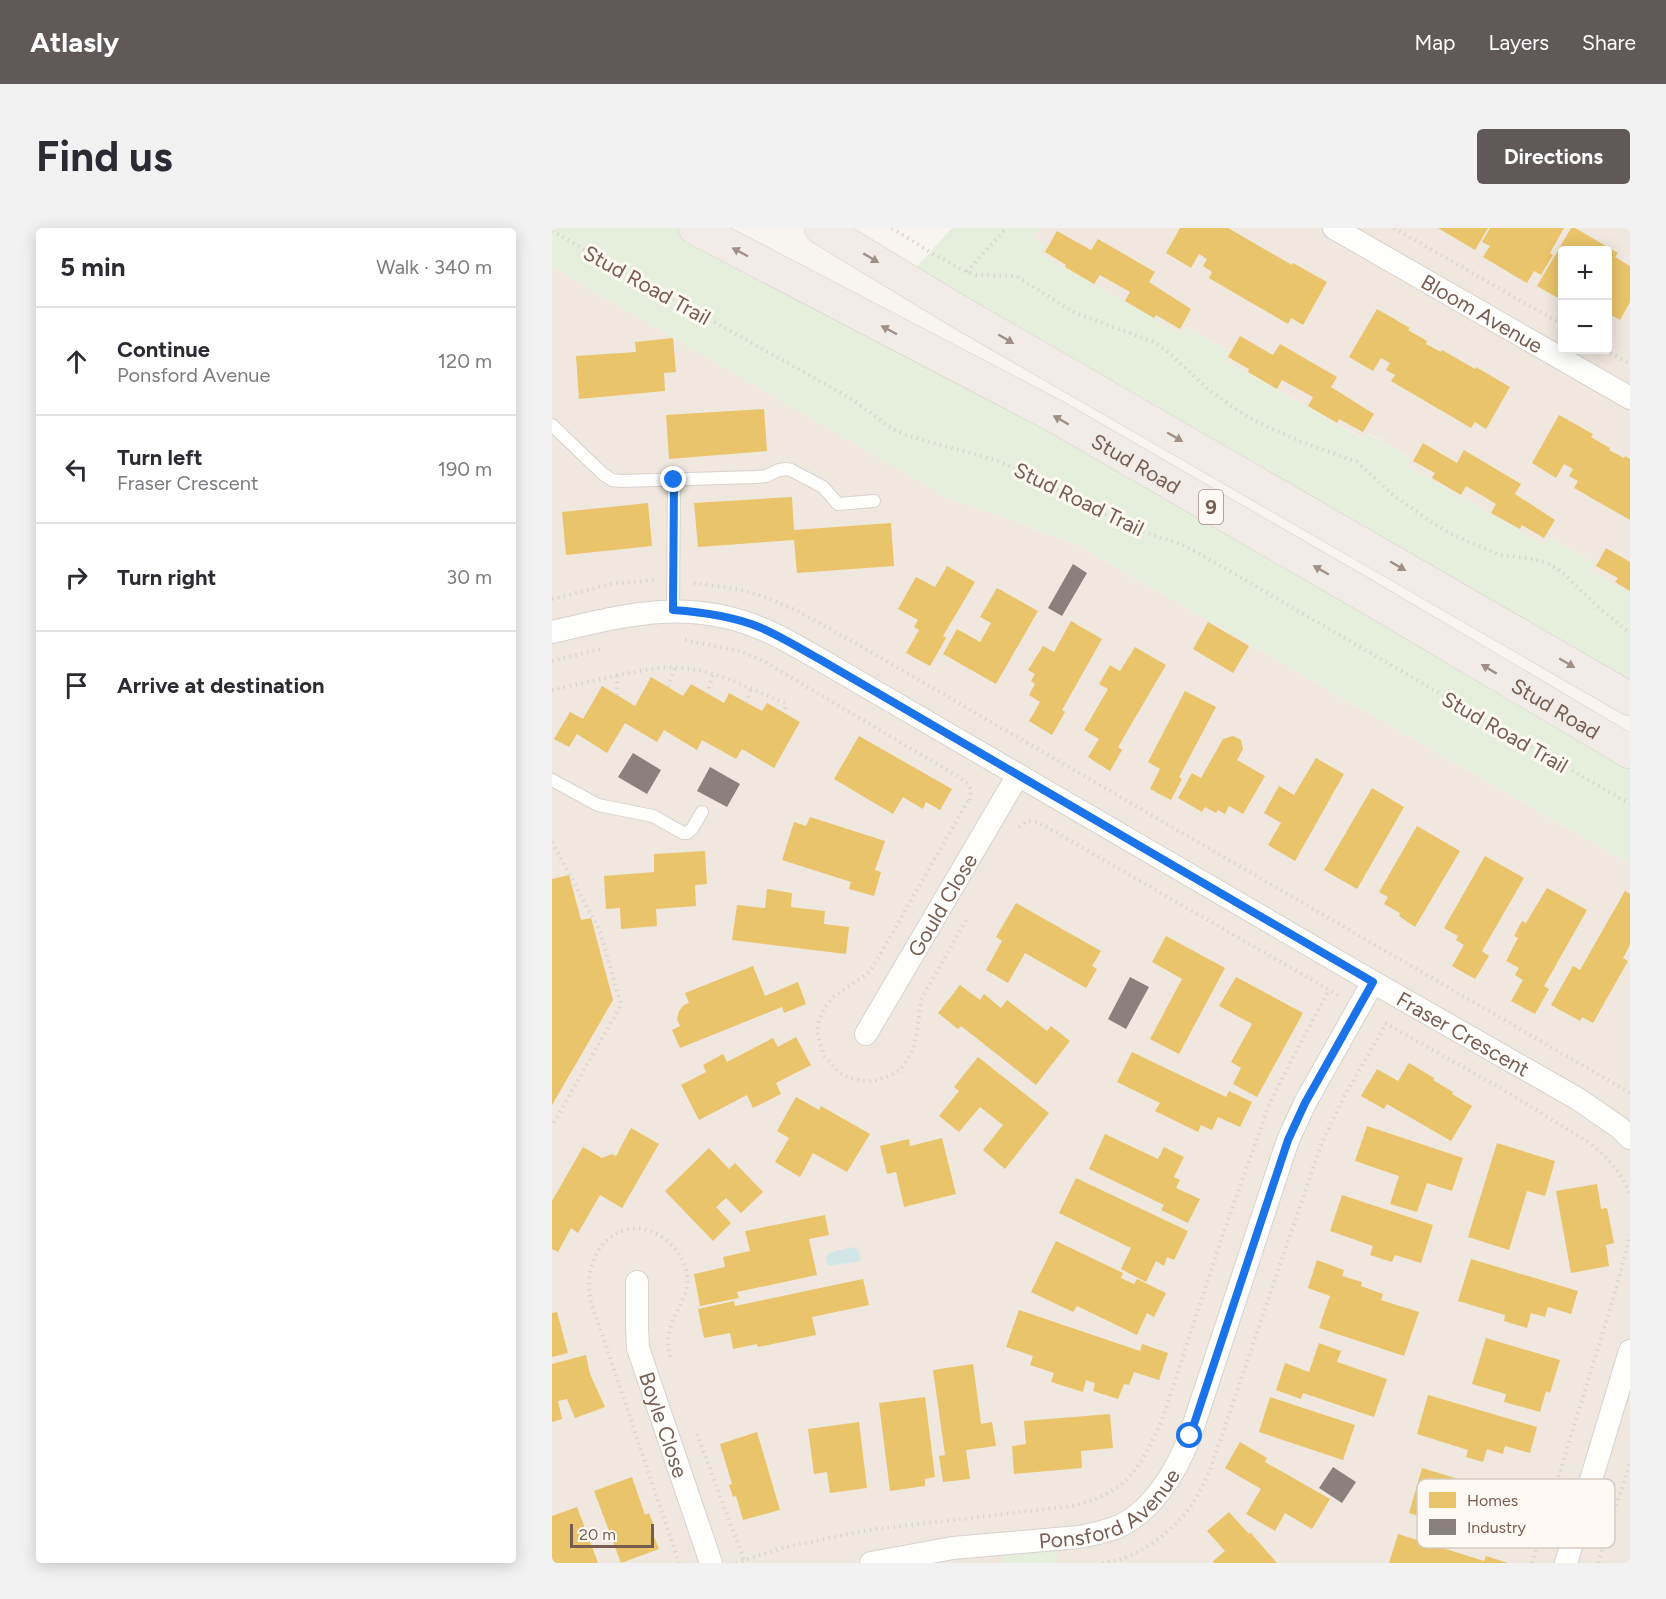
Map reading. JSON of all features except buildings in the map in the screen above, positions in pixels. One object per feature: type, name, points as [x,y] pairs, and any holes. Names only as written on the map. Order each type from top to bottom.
[{"type":"highway","name":"Stud Road","points":[[695,228],[1053,416],[1383,606],[1630,752]]},
{"type":"highway","name":"Stud Road","points":[[821,228],[956,310],[1630,699]]},
{"type":"street","name":"Bloom Avenue","points":[[1334,228],[1630,398]]},
{"type":"street","name":"Fraser Crescent","points":[[552,632],[638,613],[673,610],[705,612],[759,627],[821,660],[1373,982],[1578,1098],[1620,1128],[1630,1138]]},
{"type":"street","name":"Gould Close","points":[[866,1034],[1018,775]]},
{"type":"street","name":"Ponsford Avenue","points":[[871,1563],[953,1548],[1078,1537],[1096,1533],[1116,1527],[1133,1518],[1162,1489],[1183,1455],[1190,1436],[1288,1140],[1305,1103],[1373,982]]},
{"type":"street","name":"Boyle Close","points":[[637,1282],[638,1348],[711,1563]]},
{"type":"street","points":[[1591,1479],[1630,1351]]},
{"type":"street","points":[[1566,1563],[1571,1548]]},
{"type":"lane","points":[[552,425],[612,480],[766,476],[786,469],[823,487],[838,504],[874,501]]},
{"type":"lane","points":[[673,610],[674,480]]},
{"type":"lane","points":[[552,780],[598,805],[653,816],[687,833],[692,830],[702,812]]},
{"type":"path","points":[[892,228],[966,272],[1016,276],[1067,309],[1154,342],[1210,391],[1243,414],[1302,442],[1357,462],[1400,500],[1432,524],[1500,555],[1545,562],[1556,568],[1630,633]]},
{"type":"path","points":[[966,272],[1006,228]]},
{"type":"path","points":[[1394,228],[1558,322]]},
{"type":"path","name":"Stud Road Trail","points":[[552,231],[853,400],[891,428],[906,435],[999,461],[1131,528],[1176,542],[1195,551],[1630,804]]},
{"type":"path","points":[[1612,354],[1630,364]]},
{"type":"path","points":[[552,599],[611,584],[661,580]]},
{"type":"path","points":[[685,582],[739,590],[764,597],[797,611],[1630,1093]]},
{"type":"path","points":[[675,639],[740,651],[765,662],[957,776],[968,784],[971,789],[969,799],[976,803]]},
{"type":"path","points":[[552,662],[610,647]]},
{"type":"path","points":[[668,687],[675,667]]},
{"type":"path","points":[[552,690],[617,675],[675,667],[713,675],[751,689],[784,703],[786,706],[784,713]]},
{"type":"path","points":[[617,675],[617,695]]},
{"type":"path","points":[[707,693],[713,675]]},
{"type":"path","points":[[747,703],[751,689]]},
{"type":"path","points":[[1011,824],[1018,828],[1028,821],[1038,822],[1338,996]]},
{"type":"path","points":[[552,842],[600,931],[621,1005],[552,1126]]},
{"type":"path","points":[[735,1563],[782,1548],[868,1530],[1072,1506],[1090,1502],[1111,1493],[1125,1482],[1152,1443],[1162,1420],[1220,1243],[1269,1105],[1329,990]]},
{"type":"path","points":[[1377,1019],[1502,1089],[1588,1142],[1613,1166],[1630,1193]]},
{"type":"path","points":[[1558,1479],[1616,1289],[1630,1235]]},
{"type":"path","points":[[1615,1509],[1630,1462]]},
{"type":"path","points":[[1532,1563],[1537,1548]]},
{"type":"path","points":[[1598,1563],[1603,1548]]},
{"type":"shaded area","points":[[1041,228],[1630,228],[1630,593],[1589,570],[1594,563],[1549,537],[1544,545],[1407,466],[1411,458],[1368,433],[1364,439],[1224,360],[1228,351],[1186,327],[1181,335],[1040,254],[1031,238]]},
{"type":"shaded area","points":[[552,267],[949,498],[1081,547],[1630,864],[1630,1563],[552,1563]]},
{"type":"shaded area","points":[[852,1247],[858,1250],[861,1261],[828,1266],[826,1256],[828,1253]]},
{"type":"green space","points":[[552,228],[695,228],[1630,752],[1630,864],[1081,547],[1015,521],[949,499],[552,267]]},
{"type":"green space","points":[[952,228],[1041,228],[1032,238],[1045,246],[1041,254],[1181,334],[1186,327],[1228,351],[1224,360],[1363,439],[1367,433],[1411,458],[1407,466],[1543,544],[1549,537],[1594,563],[1590,570],[1630,593],[1630,699],[906,279]]},
{"type":"green space","points":[[1056,1539],[1058,1563],[1004,1563],[1002,1544]]},
{"type":"route","points":[[674,480],[673,610],[705,612],[732,619],[759,627],[784,639],[1373,982],[1305,1103],[1288,1140],[1190,1436]]}]
